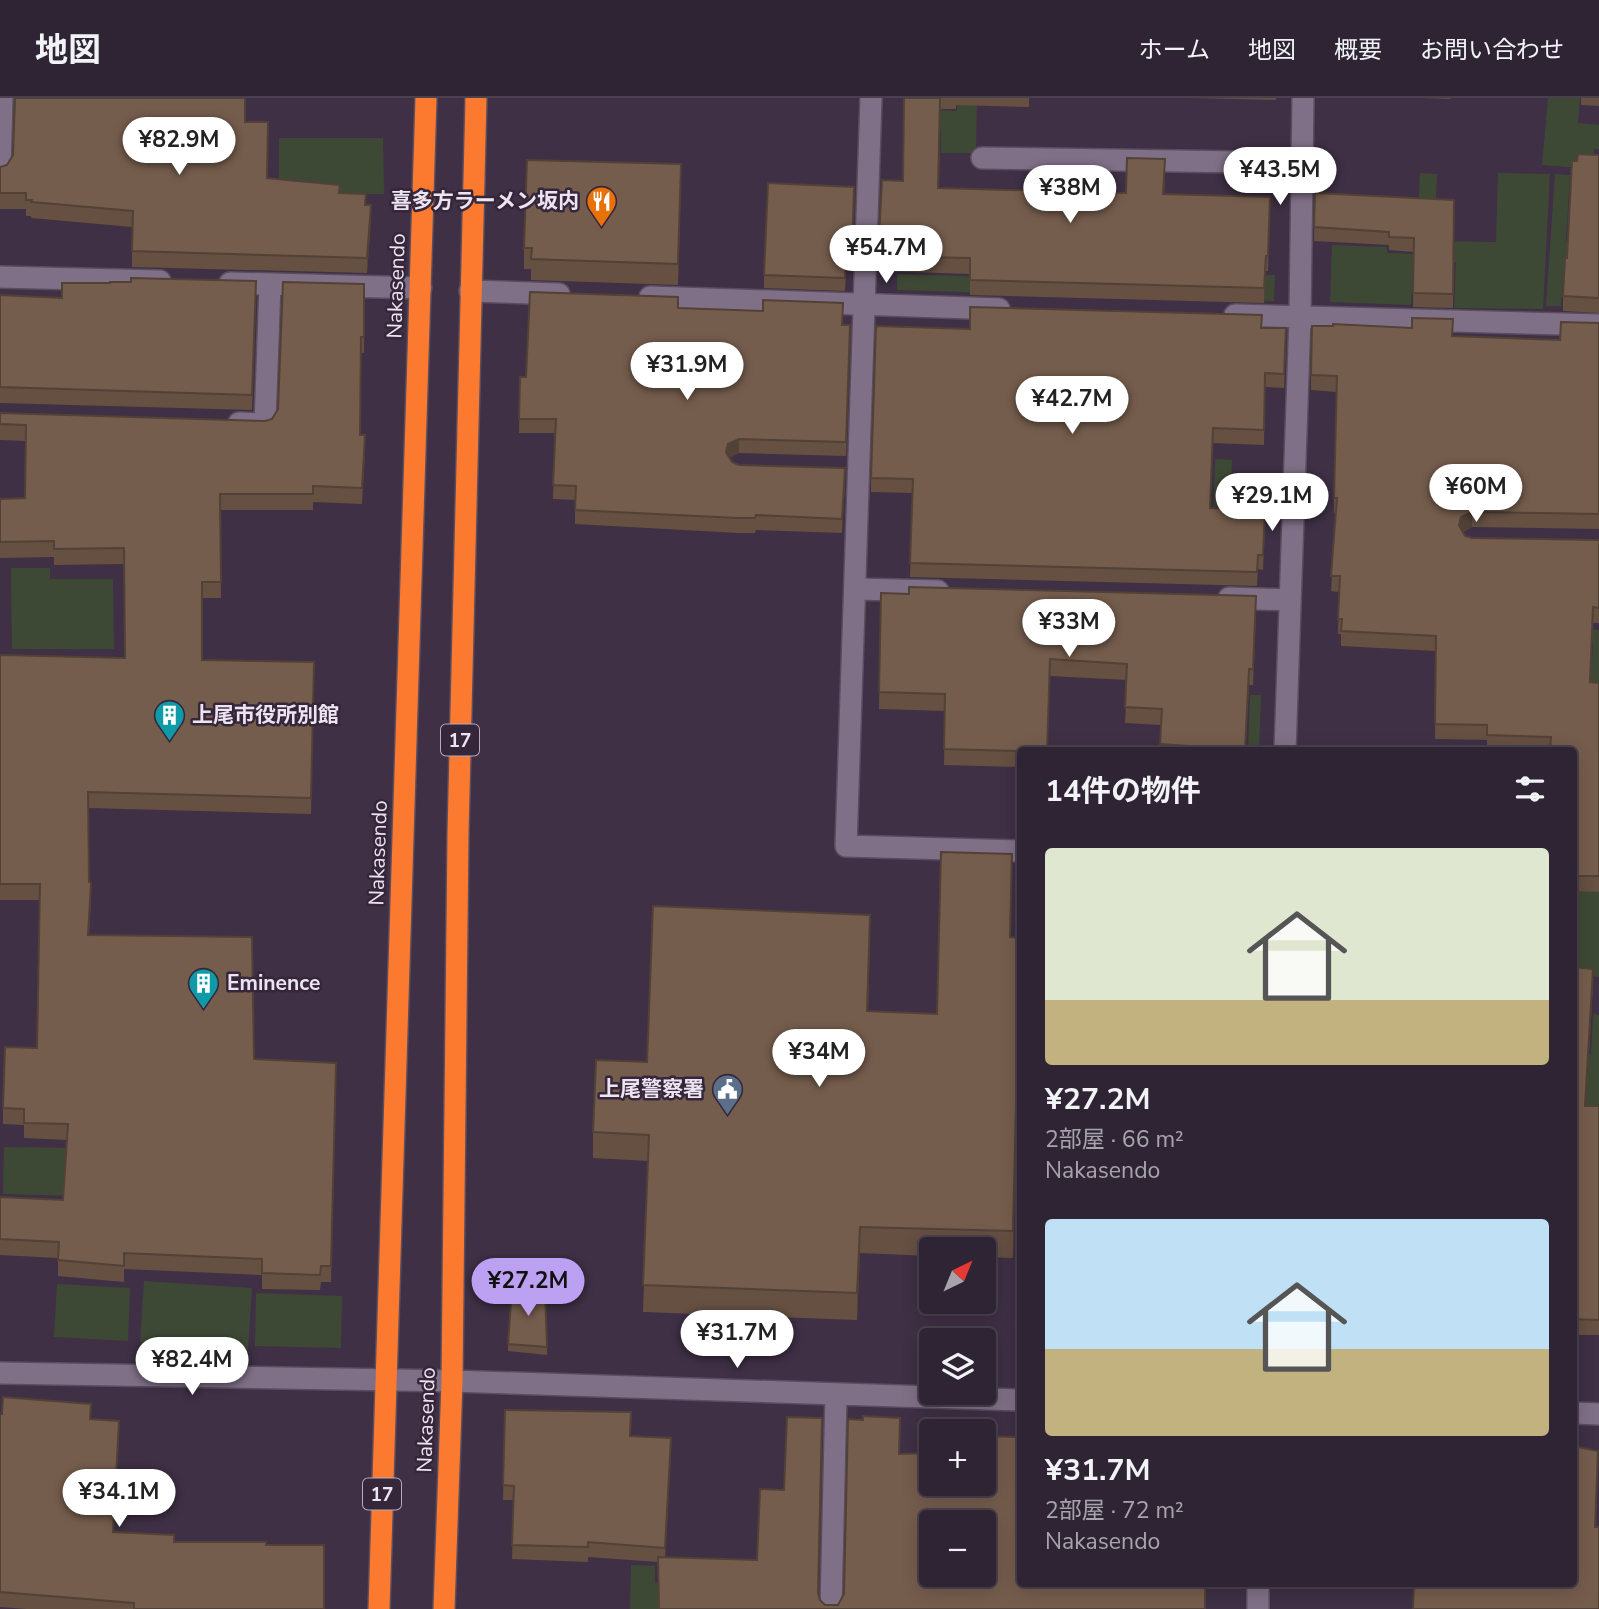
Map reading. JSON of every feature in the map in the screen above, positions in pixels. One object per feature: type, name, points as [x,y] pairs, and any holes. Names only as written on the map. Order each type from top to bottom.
[{"type":"highway","name":"Nakasendo","points":[[379,1609],[426,98]]},
{"type":"highway","name":"Nakasendo","points":[[444,1609],[452,1381],[458,834],[476,98]]},
{"type":"street","points":[[0,170],[2,98]]},
{"type":"street","points":[[871,98],[846,846],[1017,851]]},
{"type":"street","points":[[1284,747],[1300,316],[1303,98]]},
{"type":"street","points":[[982,158],[1301,163]]},
{"type":"street","points":[[0,277],[176,281]]},
{"type":"street","points":[[216,282],[421,288]]},
{"type":"street","points":[[223,423],[265,424],[270,284]]},
{"type":"street","points":[[470,290],[579,295]]},
{"type":"street","points":[[634,297],[1015,309]]},
{"type":"street","points":[[1219,314],[1599,325]]},
{"type":"street","points":[[832,469],[859,470]]},
{"type":"street","points":[[855,589],[964,592]]},
{"type":"street","points":[[1209,598],[1290,600]]},
{"type":"street","points":[[0,1373],[452,1381],[1017,1400]]},
{"type":"street","points":[[831,1609],[836,1394]]},
{"type":"street","points":[[1577,1413],[1599,1414]]},
{"type":"street","points":[[1258,1587],[1258,1609]]},
{"type":"green space","points":[[957,98],[977,98],[976,153],[941,153],[941,131],[905,130],[928,110],[957,111]]},
{"type":"green space","points":[[1548,98],[1580,98],[1578,123],[1599,125],[1599,149],[1594,149],[1593,169],[1542,165]]},
{"type":"green space","points":[[279,138],[383,138],[384,194],[279,194]]},
{"type":"green space","points":[[1420,173],[1437,174],[1434,241],[1496,242],[1498,173],[1550,174],[1543,309],[1454,308],[1456,262],[1435,263],[1433,267],[1413,266],[1411,305],[1330,302],[1332,245],[1387,247],[1387,253],[1416,254]]},
{"type":"green space","points":[[1555,174],[1570,175],[1566,241],[1587,243],[1564,269],[1561,306],[1546,306]]},
{"type":"green space","points":[[897,274],[1247,285],[1248,274],[1275,275],[1274,301],[897,290]]},
{"type":"green space","points":[[1215,459],[1232,460],[1230,518],[1213,518]]},
{"type":"green space","points":[[11,568],[50,568],[50,579],[113,579],[114,649],[12,649]]},
{"type":"green space","points":[[1581,629],[1599,630],[1599,694],[1574,692],[1592,662],[1593,642],[1580,641]]},
{"type":"green space","points":[[1250,695],[1261,695],[1259,747],[1248,747]]},
{"type":"green space","points":[[1577,832],[1599,833],[1599,977],[1577,976]]},
{"type":"green space","points":[[1593,1014],[1599,1015],[1599,1119],[1577,1118],[1577,1053],[1591,1054]]},
{"type":"green space","points":[[4,1147],[80,1148],[80,1196],[3,1194]]},
{"type":"green space","points":[[144,1281],[252,1288],[248,1350],[140,1342]]},
{"type":"green space","points":[[57,1284],[130,1288],[128,1341],[54,1337]]},
{"type":"green space","points":[[256,1293],[342,1296],[341,1348],[255,1346]]},
{"type":"green space","points":[[631,1565],[655,1566],[655,1583],[680,1584],[680,1609],[630,1609]]},
{"type":"building","points":[[15,98],[245,98],[245,122],[268,122],[267,178],[340,185],[339,193],[366,194],[365,205],[371,205],[367,258],[132,251],[133,211],[31,202],[32,200],[26,200],[26,193],[0,193],[0,167],[7,165],[13,155]]},
{"type":"building","points":[[904,98],[940,98],[938,188],[1126,193],[1127,158],[1165,159],[1163,194],[1270,197],[1264,288],[970,280],[970,258],[878,256],[882,180],[903,181]]},
{"type":"building","points":[[1578,154],[1599,155],[1599,298],[1563,296],[1572,161],[1577,161]]},
{"type":"building","points":[[527,160],[681,164],[678,264],[531,259],[532,248],[524,248]]},
{"type":"building","points":[[768,183],[854,187],[852,257],[846,257],[845,278],[764,275]]},
{"type":"building","points":[[1315,193],[1454,200],[1453,294],[1413,293],[1414,238],[1389,237],[1389,232],[1314,227]]},
{"type":"building","points":[[131,278],[256,281],[252,395],[0,387],[0,295],[62,298],[62,283],[131,282]]},
{"type":"building","points":[[283,282],[364,284],[360,435],[365,435],[362,488],[313,486],[313,494],[220,494],[221,582],[202,582],[202,660],[314,662],[311,798],[88,792],[91,883],[88,935],[252,937],[254,1059],[336,1063],[331,1266],[321,1266],[320,1275],[262,1273],[262,1259],[124,1253],[124,1266],[58,1260],[59,1242],[0,1239],[0,1197],[63,1200],[68,1124],[24,1123],[24,1109],[3,1108],[5,1047],[37,1048],[40,884],[0,884],[0,655],[125,658],[124,548],[54,549],[54,541],[0,542],[0,499],[25,498],[26,425],[0,424],[0,413],[265,421],[272,419],[278,409]]},
{"type":"building","points":[[530,292],[678,297],[678,308],[763,311],[763,300],[843,303],[842,325],[850,325],[846,442],[739,439],[728,444],[726,452],[732,462],[739,465],[845,468],[842,519],[756,515],[755,518],[738,518],[575,510],[576,486],[553,485],[556,419],[519,419],[520,377],[526,377]]},
{"type":"building","points":[[970,307],[1262,315],[1261,328],[1286,328],[1284,374],[1265,373],[1264,430],[1213,428],[1210,508],[1265,510],[1263,555],[1258,555],[1257,572],[910,563],[913,479],[871,478],[876,326],[970,329]]},
{"type":"building","points":[[1412,318],[1453,319],[1452,336],[1560,340],[1561,322],[1599,323],[1599,514],[1472,512],[1461,517],[1459,525],[1465,536],[1472,538],[1599,540],[1599,608],[1593,607],[1590,682],[1599,683],[1599,876],[1577,876],[1577,747],[1550,747],[1551,737],[1487,735],[1487,725],[1435,724],[1436,636],[1341,631],[1342,619],[1338,619],[1340,576],[1331,576],[1337,498],[1334,498],[1337,376],[1311,375],[1312,326],[1333,324],[1412,328]]},
{"type":"building","points":[[909,587],[1256,596],[1253,669],[1249,669],[1245,747],[1160,744],[1162,709],[1125,707],[1127,664],[1050,659],[1047,747],[1017,747],[1017,750],[944,749],[945,694],[879,692],[881,593],[909,594]]},
{"type":"building","points":[[941,852],[1012,854],[1010,937],[1017,938],[1013,1231],[860,1227],[857,1293],[643,1285],[649,1135],[593,1132],[596,1060],[647,1062],[653,906],[870,915],[867,1011],[937,1014]]},
{"type":"building","points":[[1577,967],[1593,969],[1585,1106],[1599,1106],[1599,1320],[1577,1319]]},
{"type":"building","points":[[512,1289],[545,1289],[547,1347],[508,1344]]},
{"type":"building","points":[[3,1397],[91,1404],[90,1419],[119,1421],[113,1532],[174,1535],[174,1542],[324,1545],[324,1609],[134,1609],[134,1603],[0,1592],[0,1414]]},
{"type":"building","points":[[505,1410],[631,1412],[630,1436],[671,1438],[665,1548],[588,1542],[588,1547],[512,1545],[514,1486],[503,1485]]},
{"type":"building","points":[[863,1416],[900,1418],[899,1454],[919,1453],[919,1496],[996,1496],[996,1436],[1017,1437],[1017,1587],[1205,1587],[1205,1609],[659,1609],[658,1557],[757,1560],[760,1489],[784,1490],[787,1417],[822,1418],[818,1593],[825,1605],[838,1605],[844,1594],[848,1419],[863,1420]]},
{"type":"building","points":[[1577,1447],[1598,1451],[1595,1527],[1599,1527],[1599,1609],[1413,1609],[1414,1587],[1577,1587]]},
{"type":"place","name":"喜多方ラーメン坂内","points":[[602,228]]},
{"type":"place","name":"上尾市役所別館","points":[[169,742]]},
{"type":"place","name":"Eminence","points":[[204,1010]]},
{"type":"place","name":"上尾警察署","points":[[727,1116]]}]
